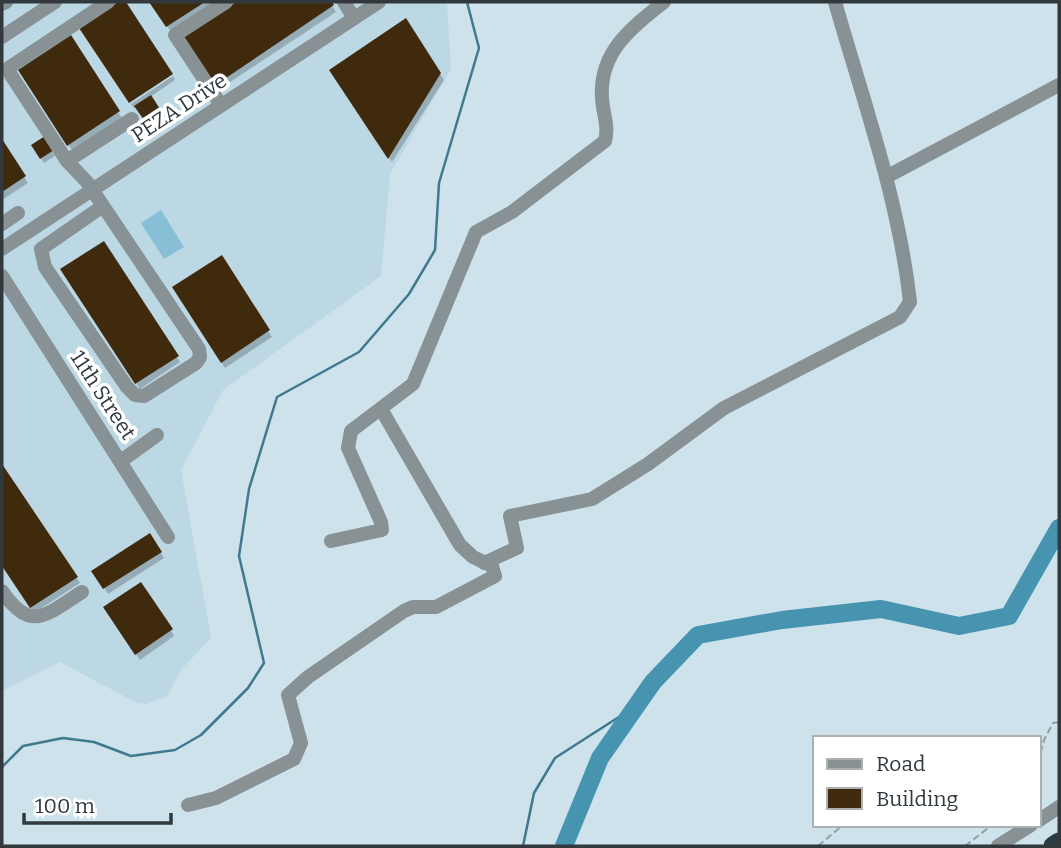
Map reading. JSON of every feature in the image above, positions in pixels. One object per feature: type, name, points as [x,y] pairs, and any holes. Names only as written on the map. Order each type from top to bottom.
[{"type":"highway","points":[[1053,846],[1059,842]]},
{"type":"street","points":[[2,37],[55,2]]},
{"type":"street","points":[[103,206],[41,249],[40,255],[45,267],[127,387],[135,395],[144,396],[196,363],[200,358],[199,349],[92,189],[67,161],[7,69],[108,2]]},
{"type":"street","points":[[220,105],[175,35],[226,2]]},
{"type":"street","points":[[344,2],[354,18]]},
{"type":"street","name":"PEZA Drive","points":[[2,248],[379,2]]},
{"type":"street","points":[[331,541],[382,530],[347,440],[351,431],[413,384],[476,232],[512,212],[605,141],[608,129],[601,84],[607,62],[617,44],[632,27],[664,2]]},
{"type":"street","points":[[484,564],[517,548],[510,516],[592,499],[648,464],[724,408],[900,317],[910,302],[886,177],[835,2]]},
{"type":"street","points":[[886,177],[1059,85]]},
{"type":"street","points":[[67,161],[132,119]]},
{"type":"street","points":[[2,224],[18,213]]},
{"type":"street","name":"11th Street","points":[[2,275],[168,537]]},
{"type":"street","points":[[188,804],[216,797],[294,759],[301,743],[289,703],[290,690],[404,611],[413,607],[436,607],[493,578],[494,568],[484,564],[460,545],[381,409]]},
{"type":"street","points":[[121,461],[157,435]]},
{"type":"street","points":[[2,592],[14,609],[26,617],[38,618],[82,592]]},
{"type":"street","points":[[1040,820],[1059,807]]},
{"type":"street","points":[[998,846],[1028,827]]},
{"type":"path","points":[[1040,755],[1053,723],[1059,722]]},
{"type":"path","points":[[818,846],[841,827]]},
{"type":"path","points":[[965,846],[989,827]]},
{"type":"shaded area","points":[[2,2],[447,2],[451,69],[390,174],[381,276],[223,390],[181,470],[211,638],[181,670],[167,696],[147,704],[137,703],[60,662],[2,691]]},
{"type":"shaded area","points":[[161,210],[184,247],[164,259],[141,223]]},
{"type":"building","points":[[118,2],[126,2],[173,74],[129,103],[79,28]]},
{"type":"building","points":[[149,2],[205,2],[166,27]]},
{"type":"building","points":[[236,2],[332,2],[334,5],[214,86],[182,38]]},
{"type":"building","points":[[406,18],[441,73],[388,159],[329,70]]},
{"type":"building","points":[[71,35],[120,111],[67,146],[18,70]]},
{"type":"building","points":[[151,95],[160,109],[144,120],[134,106]]},
{"type":"building","points":[[45,136],[54,150],[40,159],[31,145]]},
{"type":"building","points":[[2,139],[26,176],[2,192]]},
{"type":"building","points":[[104,241],[179,356],[135,384],[60,269]]},
{"type":"building","points":[[222,255],[270,330],[221,363],[172,287]]},
{"type":"building","points":[[2,464],[78,577],[30,608],[2,566]]},
{"type":"building","points":[[150,533],[162,552],[103,589],[91,571]]},
{"type":"building","points":[[141,582],[173,629],[135,655],[103,607]]},
{"type":"waterway","points":[[2,767],[23,746],[63,738],[94,742],[131,756],[175,750],[201,735],[248,688],[264,663],[239,556],[249,489],[277,397],[359,352],[409,294],[435,250],[439,183],[479,48],[467,2]]},
{"type":"waterway","points":[[564,846],[600,758],[653,682],[698,635],[782,620],[881,609],[959,626],[1009,616],[1059,528]]},
{"type":"waterway","points":[[523,846],[534,793],[555,758],[636,706]]}]
